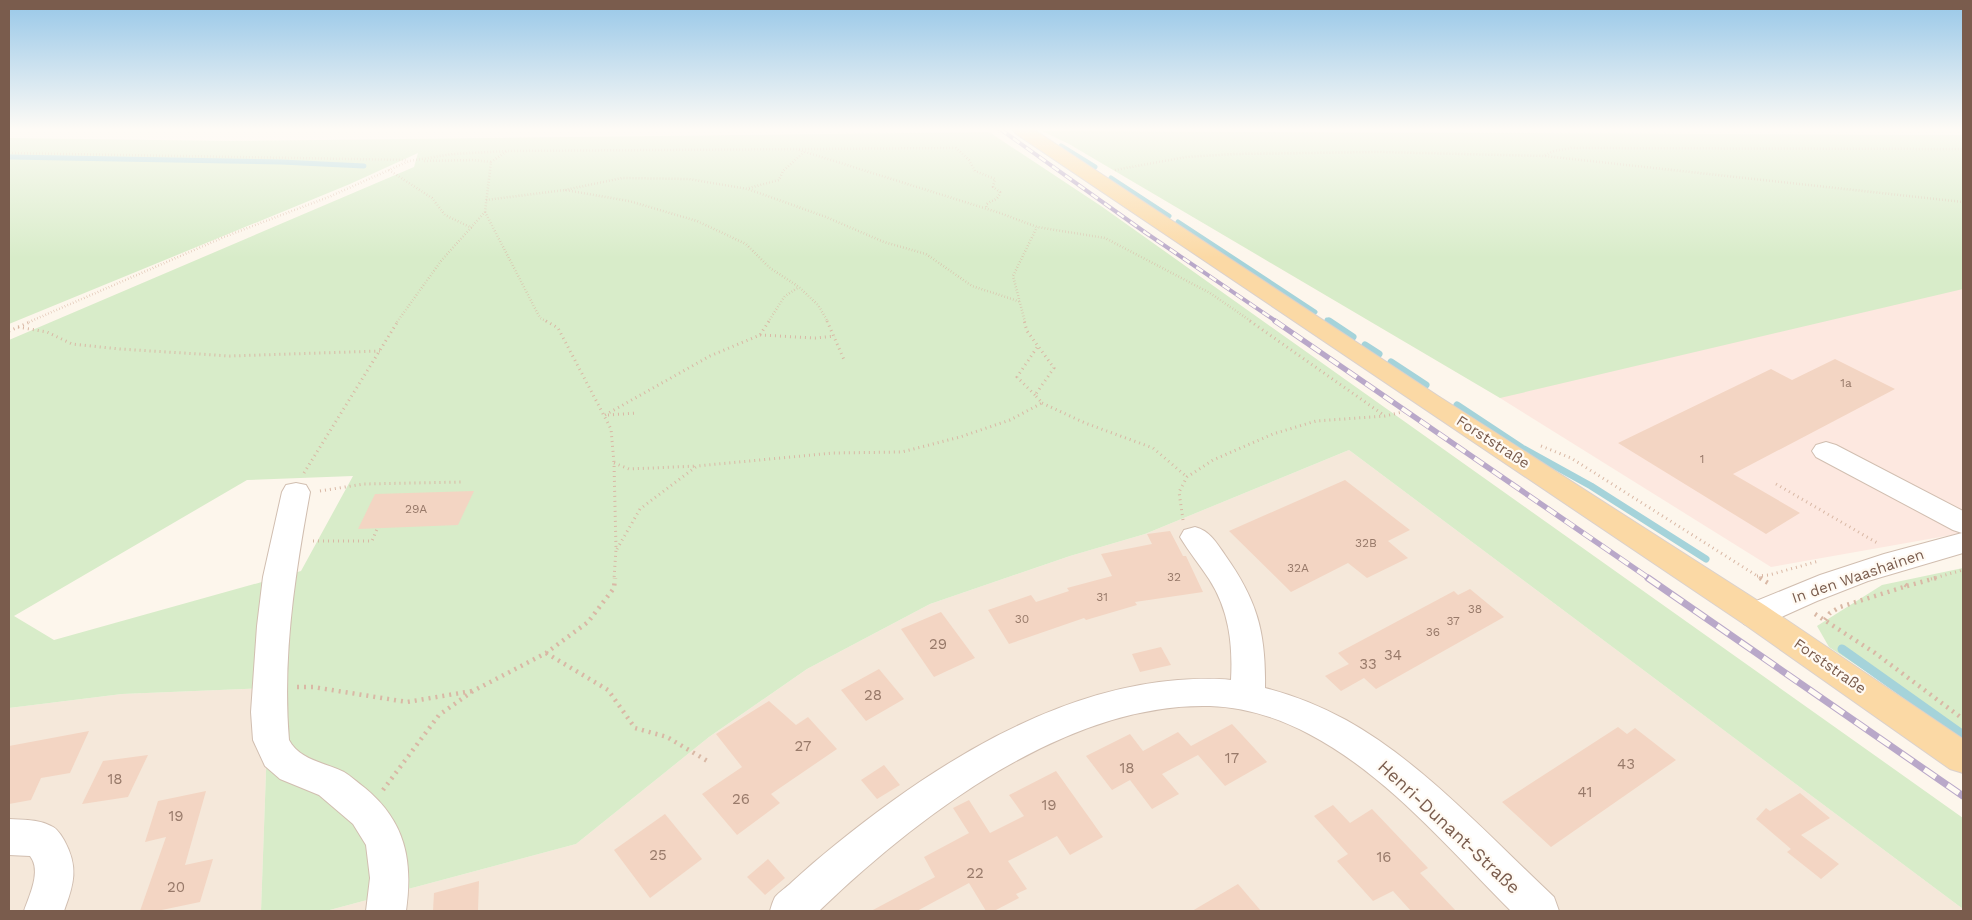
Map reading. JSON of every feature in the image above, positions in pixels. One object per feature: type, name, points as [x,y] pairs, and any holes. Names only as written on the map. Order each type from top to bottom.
[{"type":"main road","name":"Forststraße","points":[[1085,172],[1429,402],[1755,615],[1963,758]]},
{"type":"street","points":[[1826,451],[1963,523]]},
{"type":"street","points":[[295,494],[279,577],[273,626],[269,688],[271,740],[278,755],[292,768],[332,784],[366,812],[385,841],[390,878],[386,911]]},
{"type":"street","points":[[1195,537],[1221,573],[1240,609],[1248,639],[1247,697]]},
{"type":"street","name":"In den Waashainen","points":[[1755,615],[1790,598],[1903,559],[1963,542]]},
{"type":"street","name":"Henri-Dunant-Straße","points":[[790,911],[835,869],[901,815],[996,755],[1042,732],[1112,706],[1173,693],[1210,692],[1247,697],[1273,704],[1334,730],[1390,769],[1539,911]]},
{"type":"street","points":[[9,837],[40,839],[50,849],[55,873],[44,911]]},
{"type":"path","points":[[9,331],[224,237],[331,196],[385,172]]},
{"type":"path","points":[[392,172],[432,198],[445,215],[472,228]]},
{"type":"path","points":[[366,812],[439,714],[473,691],[546,653],[588,622],[614,588],[616,550],[614,463],[611,428],[558,328],[540,318],[485,212],[490,172]]},
{"type":"path","points":[[748,189],[779,180],[783,172]]},
{"type":"path","points":[[869,172],[986,208],[1036,227],[1105,238],[1210,293],[1385,416]]},
{"type":"path","points":[[977,172],[995,179],[994,187],[1000,192],[997,201],[987,204],[986,208]]},
{"type":"path","points":[[1689,172],[1963,202]]},
{"type":"path","points":[[486,200],[565,190],[622,178],[689,179],[748,189],[826,217],[884,242],[926,254],[972,286],[1021,302]]},
{"type":"path","points":[[565,190],[628,201],[697,221],[746,244],[770,268],[799,287],[818,305],[835,336],[845,362]]},
{"type":"path","points":[[295,494],[305,471],[402,315],[441,261],[485,212]]},
{"type":"path","points":[[1036,227],[1013,276],[1027,331],[1054,368],[1036,395]]},
{"type":"path","points":[[760,335],[785,296],[799,287]]},
{"type":"path","points":[[17,327],[47,332],[72,344],[120,349],[230,356],[380,351]]},
{"type":"path","points":[[605,415],[710,356],[760,335],[815,338],[835,336]]},
{"type":"path","points":[[1038,346],[1017,377],[1042,402],[1085,423],[1153,448],[1187,477]]},
{"type":"path","points":[[614,463],[630,470],[697,466],[833,453],[902,452],[977,432],[1010,420],[1042,402]]},
{"type":"path","points":[[1195,537],[1184,520],[1179,492],[1187,477],[1213,460],[1273,434],[1316,421],[1398,414],[1429,402]]},
{"type":"path","points":[[605,415],[637,412]]},
{"type":"path","points":[[1533,443],[1571,458],[1825,620],[1882,658],[1963,719]]},
{"type":"path","points":[[616,550],[640,509],[697,466]]},
{"type":"path","points":[[295,494],[364,484],[464,482]]},
{"type":"path","points":[[1776,484],[1880,544]]},
{"type":"path","points":[[288,535],[320,542],[372,541],[377,529]]},
{"type":"path","points":[[1756,576],[1769,575],[1826,559]]},
{"type":"path","points":[[1825,620],[1830,613],[1840,607],[1963,570]]},
{"type":"path","points":[[1897,578],[1907,586]]},
{"type":"path","points":[[546,653],[608,690],[635,728],[667,737],[710,762]]},
{"type":"path","points":[[269,688],[312,687],[407,702],[473,691]]},
{"type":"shaded area","points":[[1963,287],[1963,533],[1771,567],[1500,398],[1496,388]]},
{"type":"shaded area","points":[[1349,450],[1963,909],[1963,911],[326,911],[576,844],[709,737],[807,669],[930,604],[1070,556],[1145,534]]},
{"type":"shaded area","points":[[269,688],[261,911],[9,911],[9,708],[122,694]]},
{"type":"green space","points":[[9,172],[376,172],[350,184],[9,324]]},
{"type":"green space","points":[[402,172],[1049,172],[1101,206],[1963,818],[1963,909],[1349,450],[1145,534],[1070,556],[930,604],[807,669],[709,737],[576,844],[326,911],[261,911],[269,688],[122,694],[9,708],[9,340]],"holes":[[[353,476],[301,571],[54,640],[14,616],[247,480]]]},
{"type":"green space","points":[[1116,172],[1963,172],[1963,289],[1500,398]]},
{"type":"green space","points":[[1963,568],[1963,735],[1829,647],[1817,626],[1882,585]]},
{"type":"building","points":[[1835,359],[1895,389],[1733,474],[1800,513],[1766,534],[1618,443],[1771,369],[1792,380]]},
{"type":"building","points":[[1345,480],[1410,530],[1388,541],[1408,558],[1367,578],[1348,563],[1291,592],[1229,531]]},
{"type":"building","points":[[474,491],[458,525],[358,529],[375,494]]},
{"type":"building","points":[[1170,531],[1183,556],[1186,556],[1203,592],[1135,602],[1137,605],[1086,620],[1084,618],[1009,644],[988,610],[1031,595],[1036,602],[1069,591],[1067,588],[1112,576],[1101,554],[1152,544],[1147,534]]},
{"type":"building","points":[[1470,589],[1504,617],[1376,689],[1364,678],[1341,691],[1325,676],[1349,664],[1338,653],[1454,591],[1458,595]]},
{"type":"building","points":[[941,612],[975,658],[934,677],[901,629]]},
{"type":"building","points":[[1161,647],[1171,665],[1140,672],[1132,654]]},
{"type":"building","points":[[879,669],[904,699],[866,721],[841,690]]},
{"type":"building","points":[[769,701],[796,725],[808,717],[837,749],[771,794],[780,803],[737,835],[702,794],[742,767],[716,734]]},
{"type":"building","points":[[1232,724],[1267,762],[1225,786],[1198,755],[1162,774],[1179,794],[1152,809],[1130,780],[1112,790],[1086,756],[1130,734],[1143,751],[1178,732],[1191,746]]},
{"type":"building","points":[[1618,727],[1627,734],[1635,728],[1676,760],[1551,847],[1502,802]]},
{"type":"building","points":[[89,731],[70,773],[41,778],[31,800],[9,804],[9,746]]},
{"type":"building","points":[[148,755],[128,797],[82,804],[103,761]]},
{"type":"building","points":[[884,765],[900,785],[877,799],[861,780]]},
{"type":"building","points":[[1056,771],[1103,837],[1070,855],[1057,836],[1008,861],[1027,889],[1016,894],[1019,898],[994,911],[986,911],[969,883],[917,911],[871,911],[935,877],[924,857],[969,833],[953,808],[969,800],[990,833],[1024,816],[1009,795]]},
{"type":"building","points":[[206,791],[185,865],[213,859],[200,902],[157,911],[140,911],[166,837],[145,842],[158,801]]},
{"type":"building","points":[[1800,793],[1830,818],[1801,835],[1839,864],[1821,879],[1787,852],[1791,849],[1756,819],[1766,808],[1770,811]]},
{"type":"building","points":[[1333,805],[1350,823],[1372,809],[1428,868],[1420,873],[1456,911],[1411,911],[1393,891],[1373,901],[1337,861],[1348,854],[1314,816]]},
{"type":"building","points":[[665,814],[702,859],[650,898],[614,850]]},
{"type":"building","points":[[768,859],[785,878],[765,895],[747,877]]},
{"type":"building","points":[[479,881],[478,911],[433,911],[434,893]]},
{"type":"building","points":[[1238,884],[1261,911],[1192,911]]},
{"type":"waterway","points":[[1111,178],[1169,216]]},
{"type":"waterway","points":[[1178,222],[1315,312]]},
{"type":"waterway","points":[[1329,321],[1353,337]]},
{"type":"waterway","points":[[1365,345],[1379,354]]},
{"type":"waterway","points":[[1391,362],[1426,385]]},
{"type":"waterway","points":[[1457,405],[1522,448],[1591,486],[1706,559]]},
{"type":"waterway","points":[[1842,649],[1963,735]]},
{"type":"railway","points":[[1060,172],[1277,322]]},
{"type":"railway","points":[[1275,321],[1650,579]]},
{"type":"railway","points":[[1648,578],[1963,796]]}]
